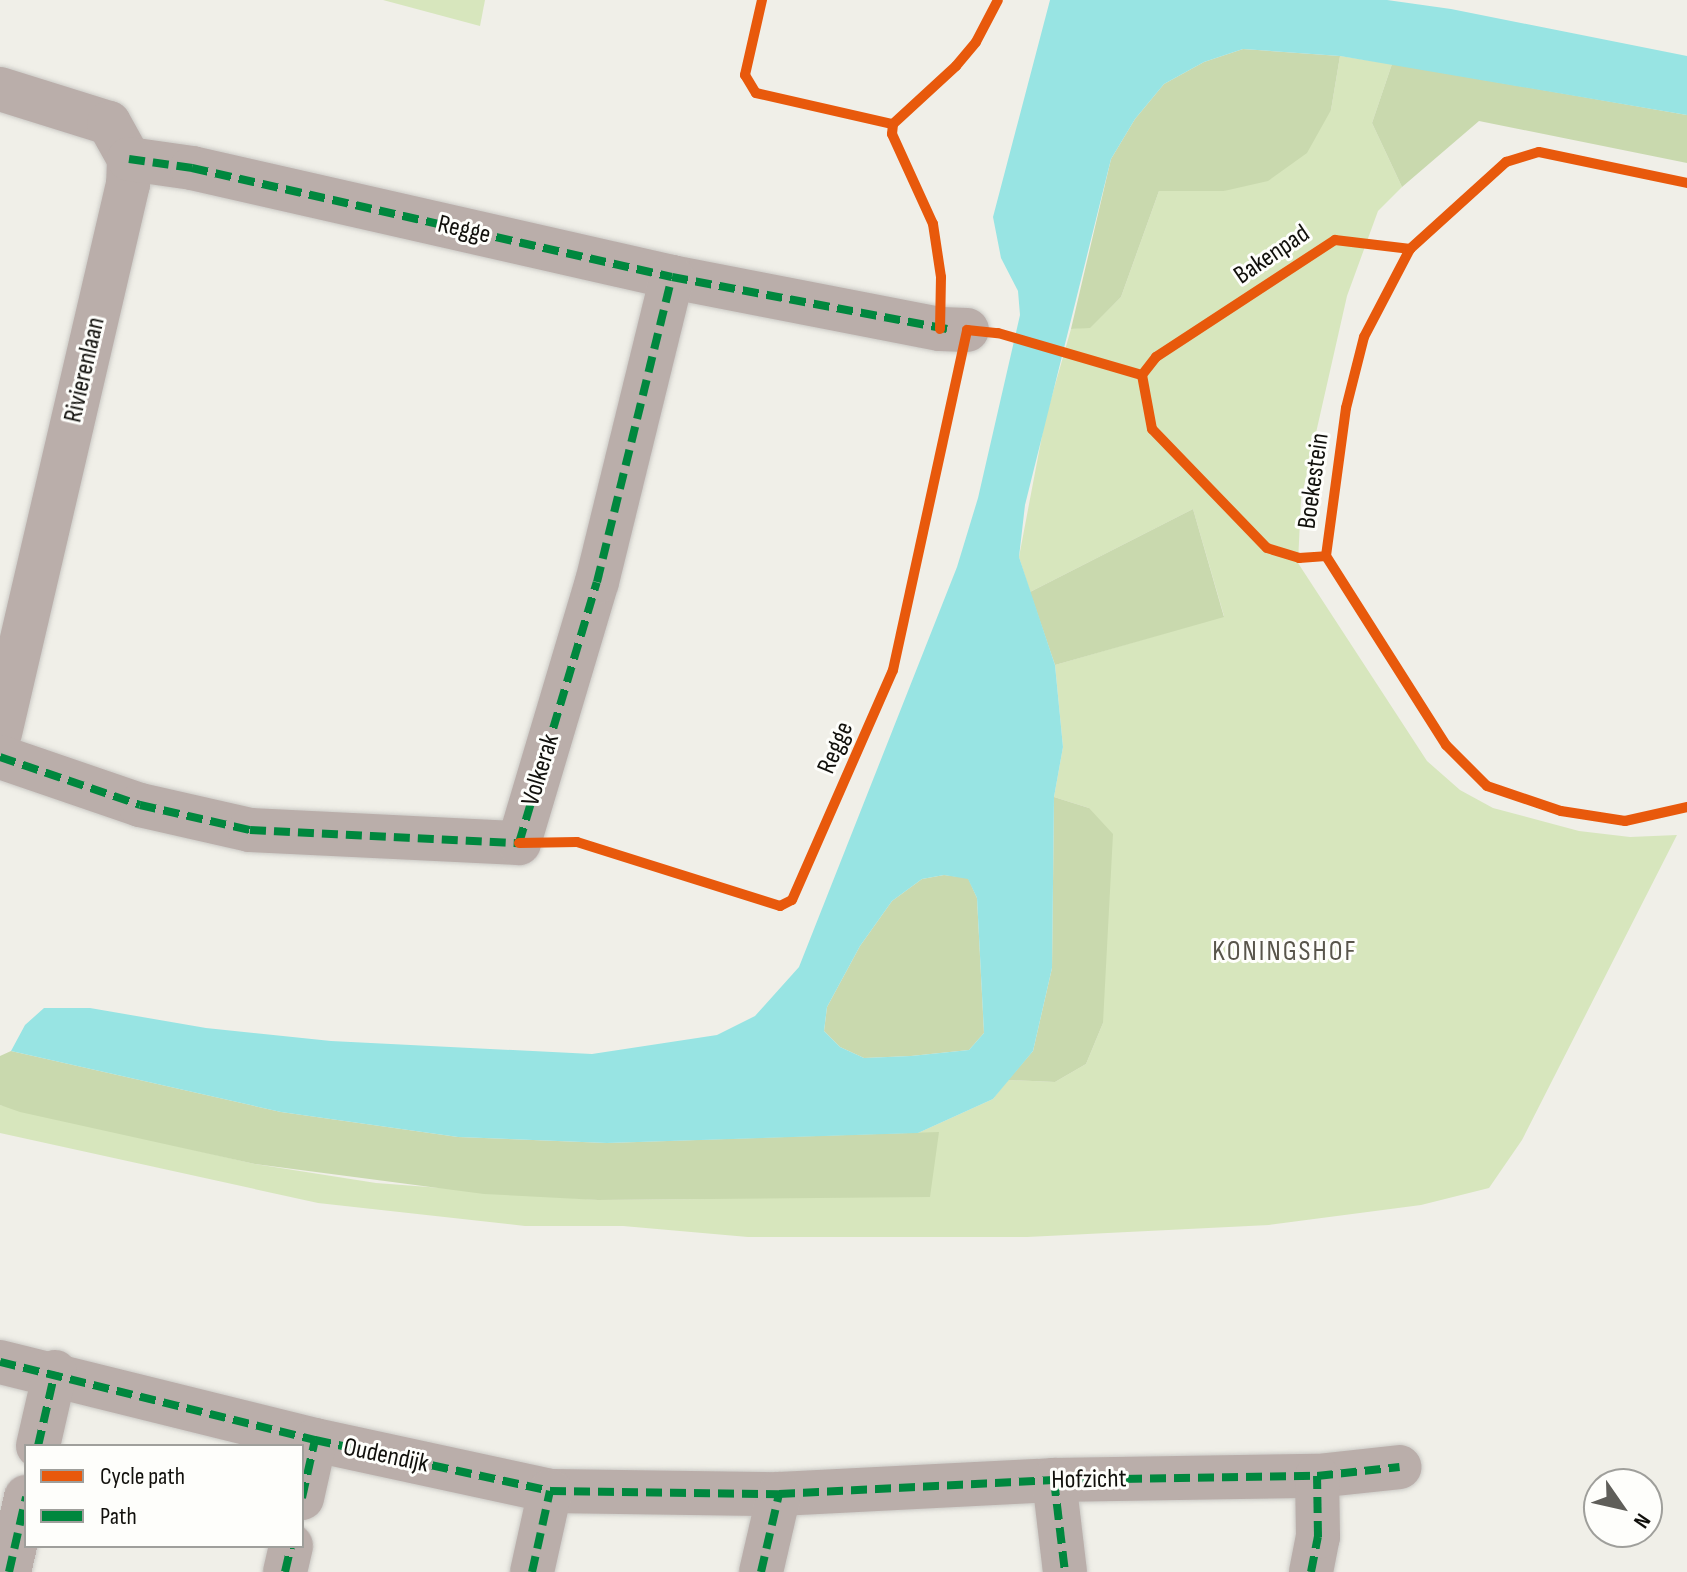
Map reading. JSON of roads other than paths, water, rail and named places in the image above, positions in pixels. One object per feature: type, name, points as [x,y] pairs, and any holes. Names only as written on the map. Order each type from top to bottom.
[{"type":"street","points":[[0,89],[109,123],[129,159]]},
{"type":"street","name":"Regge","points":[[129,159],[192,168],[672,277],[940,329],[967,330]]},
{"type":"street","name":"Rivierenlaan","points":[[0,733],[128,184],[129,159]]},
{"type":"street","name":"Volkerak","points":[[0,757],[140,805],[250,830],[519,843],[597,582],[672,277]]},
{"type":"street","name":"Oudendijk","points":[[0,1362],[55,1372],[315,1440],[550,1491],[779,1494]]},
{"type":"street","points":[[38,1444],[55,1372]]},
{"type":"street","points":[[304,1489],[315,1440]]},
{"type":"street","name":"Hofzicht","points":[[779,1494],[1054,1480],[1317,1476],[1400,1467]]},
{"type":"street","points":[[1311,1572],[1318,1537],[1317,1476]]},
{"type":"street","points":[[1054,1480],[1065,1572]]},
{"type":"street","points":[[532,1572],[550,1491]]},
{"type":"street","points":[[761,1572],[779,1494]]},
{"type":"street","points":[[9,1572],[24,1506]]},
{"type":"street","points":[[285,1572],[291,1548]]},
{"type":"water","points":[[1050,0],[1387,0],[1451,9],[1687,56],[1687,115],[1340,56],[1243,49],[1204,62],[1164,84],[1135,119],[1111,159],[1025,505],[1019,557],[1055,665],[1063,747],[1054,797],[1052,968],[1033,1051],[993,1099],[918,1133],[607,1143],[458,1137],[281,1112],[11,1051],[25,1025],[44,1008],[90,1008],[206,1028],[331,1041],[592,1054],[717,1035],[755,1016],[799,967],[957,567],[978,498],[1020,315],[1018,291],[1001,258],[993,217]],"holes":[[[944,875],[968,879],[977,898],[984,1033],[969,1050],[911,1056],[864,1058],[840,1047],[824,1031],[827,1007],[860,946],[892,901],[922,879]]]},
{"type":"district","name":"KONINGSHOF","points":[[1285,952]]}]
